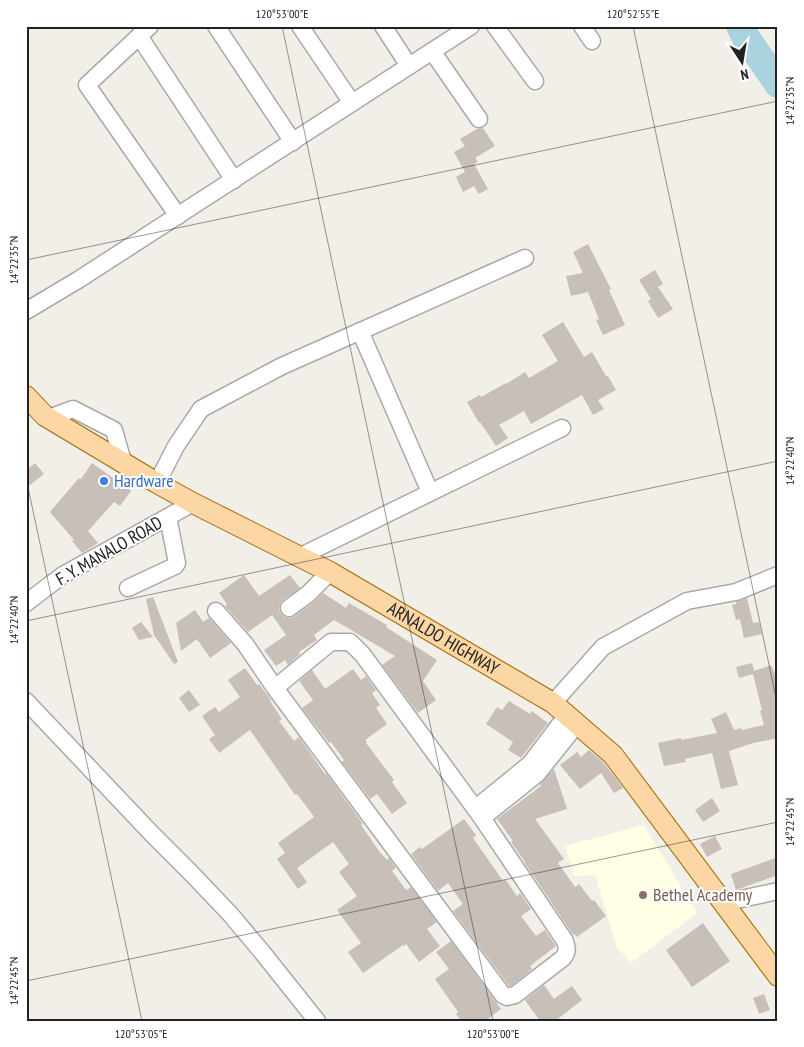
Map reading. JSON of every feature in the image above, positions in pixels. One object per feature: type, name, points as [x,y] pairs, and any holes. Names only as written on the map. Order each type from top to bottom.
[{"type":"main road","name":"ARNALDO HIGHWAY","points":[[26,396],[48,418],[157,483],[330,572],[565,714],[613,755],[778,976]]},
{"type":"street","points":[[216,26],[293,142]]},
{"type":"street","points":[[300,26],[352,103]]},
{"type":"street","points":[[383,26],[409,66]]},
{"type":"street","points":[[26,311],[178,216],[471,26]]},
{"type":"street","points":[[495,26],[535,80]]},
{"type":"street","points":[[582,26],[592,41]]},
{"type":"street","points":[[178,216],[87,85],[145,31],[234,180]]},
{"type":"street","points":[[432,52],[479,119]]},
{"type":"street","points":[[157,483],[176,446],[201,409],[282,366],[525,258]]},
{"type":"street","points":[[360,331],[430,492]]},
{"type":"street","points":[[299,557],[562,428]]},
{"type":"street","name":"F. Y. MANALO ROAD","points":[[26,602],[63,575],[193,503]]},
{"type":"street","points":[[128,588],[175,566],[177,563],[168,517]]},
{"type":"street","points":[[289,608],[308,594],[330,572]]},
{"type":"street","points":[[478,814],[534,769],[603,647],[687,601],[736,592],[778,575]]},
{"type":"street","points":[[216,611],[245,644],[275,688],[503,995],[507,997],[515,995],[563,958],[567,953],[565,941],[478,814],[363,656],[350,642],[331,642],[275,688]]},
{"type":"street","points":[[26,701],[230,915],[317,1021]]},
{"type":"street","points":[[723,903],[778,891]]},
{"type":"shaded area","name":"Bethel Academy","points":[[644,825],[697,913],[631,963],[617,947],[595,875],[574,876],[565,846]]},
{"type":"building","points":[[483,128],[495,146],[475,158],[478,162],[474,164],[488,189],[479,194],[474,186],[463,192],[456,177],[465,172],[454,152],[465,146],[460,139],[477,129]]},
{"type":"building","points":[[588,244],[611,289],[609,290],[625,325],[603,335],[596,320],[599,319],[588,292],[571,296],[566,276],[583,273],[573,252]]},
{"type":"building","points":[[655,270],[663,284],[658,287],[673,309],[658,318],[648,301],[651,299],[639,280]]},
{"type":"building","points":[[563,322],[584,357],[592,352],[616,390],[598,400],[604,409],[593,415],[582,395],[531,424],[524,411],[499,425],[508,438],[496,446],[479,423],[467,402],[480,395],[481,397],[525,372],[529,378],[558,361],[542,335]]},
{"type":"building","points":[[35,463],[44,474],[26,488],[26,470]]},
{"type":"building","points":[[92,463],[131,491],[120,506],[114,502],[88,531],[98,543],[82,553],[72,541],[74,540],[50,512],[79,478],[81,479]]},
{"type":"building","points":[[244,575],[259,596],[290,575],[300,588],[280,604],[279,610],[285,617],[291,618],[295,616],[323,593],[346,608],[349,603],[387,625],[386,627],[437,660],[423,681],[436,700],[418,713],[382,665],[395,656],[334,620],[314,635],[317,640],[299,652],[300,654],[288,665],[285,660],[276,666],[264,650],[286,635],[272,615],[248,632],[225,606],[227,604],[219,593]]},
{"type":"building","points":[[153,597],[178,662],[174,664],[154,635],[146,599]]},
{"type":"building","points":[[747,598],[753,623],[759,622],[762,634],[744,638],[740,619],[736,620],[732,605]]},
{"type":"building","points":[[195,610],[203,622],[209,618],[231,643],[210,658],[197,639],[181,651],[176,623]]},
{"type":"building","points":[[141,622],[153,637],[139,640],[132,628]]},
{"type":"building","points":[[752,663],[754,671],[771,665],[777,679],[775,680],[778,693],[778,738],[753,743],[729,751],[738,785],[721,789],[712,753],[685,759],[686,762],[664,766],[658,743],[717,733],[711,719],[726,712],[734,730],[764,725],[753,674],[739,678],[736,667]]},
{"type":"building","points":[[245,668],[271,700],[282,719],[279,721],[294,741],[299,737],[363,824],[361,825],[379,851],[387,860],[389,858],[396,868],[392,871],[406,890],[411,887],[437,922],[427,929],[440,946],[419,962],[406,944],[363,973],[348,952],[361,943],[337,910],[357,896],[339,872],[349,864],[333,842],[297,868],[307,882],[298,889],[277,859],[285,853],[278,843],[314,817],[297,794],[295,795],[250,730],[219,753],[209,739],[215,735],[202,716],[215,707],[219,712],[240,697],[228,680]]},
{"type":"building","points":[[353,669],[361,680],[366,676],[376,690],[372,693],[380,705],[376,708],[387,724],[365,740],[394,780],[392,782],[407,803],[392,814],[377,794],[370,799],[342,762],[344,760],[331,742],[329,743],[302,708],[313,700],[299,681],[312,670],[325,689]]},
{"type":"building","points":[[189,690],[200,705],[189,712],[179,698]]},
{"type":"building","points":[[509,701],[530,714],[532,711],[548,723],[521,758],[508,750],[513,742],[486,724],[497,707],[502,710]]},
{"type":"building","points":[[589,750],[604,763],[623,788],[614,793],[601,773],[580,789],[560,765],[577,752],[581,757]]},
{"type":"building","points":[[554,769],[567,809],[535,819],[564,859],[558,863],[575,887],[579,884],[606,916],[577,937],[573,935],[497,819],[541,786],[540,784]]},
{"type":"building","points":[[712,798],[720,811],[703,822],[695,810]]},
{"type":"building","points":[[464,819],[476,835],[473,838],[503,881],[505,879],[517,896],[520,893],[531,909],[521,916],[536,936],[545,930],[556,946],[530,966],[532,969],[511,986],[509,986],[453,911],[463,904],[448,883],[438,891],[411,854],[420,847],[422,849]]},
{"type":"building","points":[[715,836],[722,849],[707,857],[700,844]]},
{"type":"building","points":[[778,857],[778,875],[736,890],[731,874]]},
{"type":"building","points":[[703,923],[730,961],[692,987],[666,950]]},
{"type":"building","points":[[451,941],[501,1009],[485,1021],[461,1021],[456,1014],[458,1012],[435,979],[449,969],[436,952]]},
{"type":"building","points":[[544,985],[554,999],[572,986],[582,1000],[555,1021],[540,1021],[525,1000]]},
{"type":"building","points":[[764,994],[770,1010],[759,1014],[753,998]]},
{"type":"waterway","points":[[740,26],[778,84]]},
{"type":"place","name":"Hardware","points":[[104,481]]},
{"type":"place","name":"Bethel Academy","points":[[643,895]]}]
